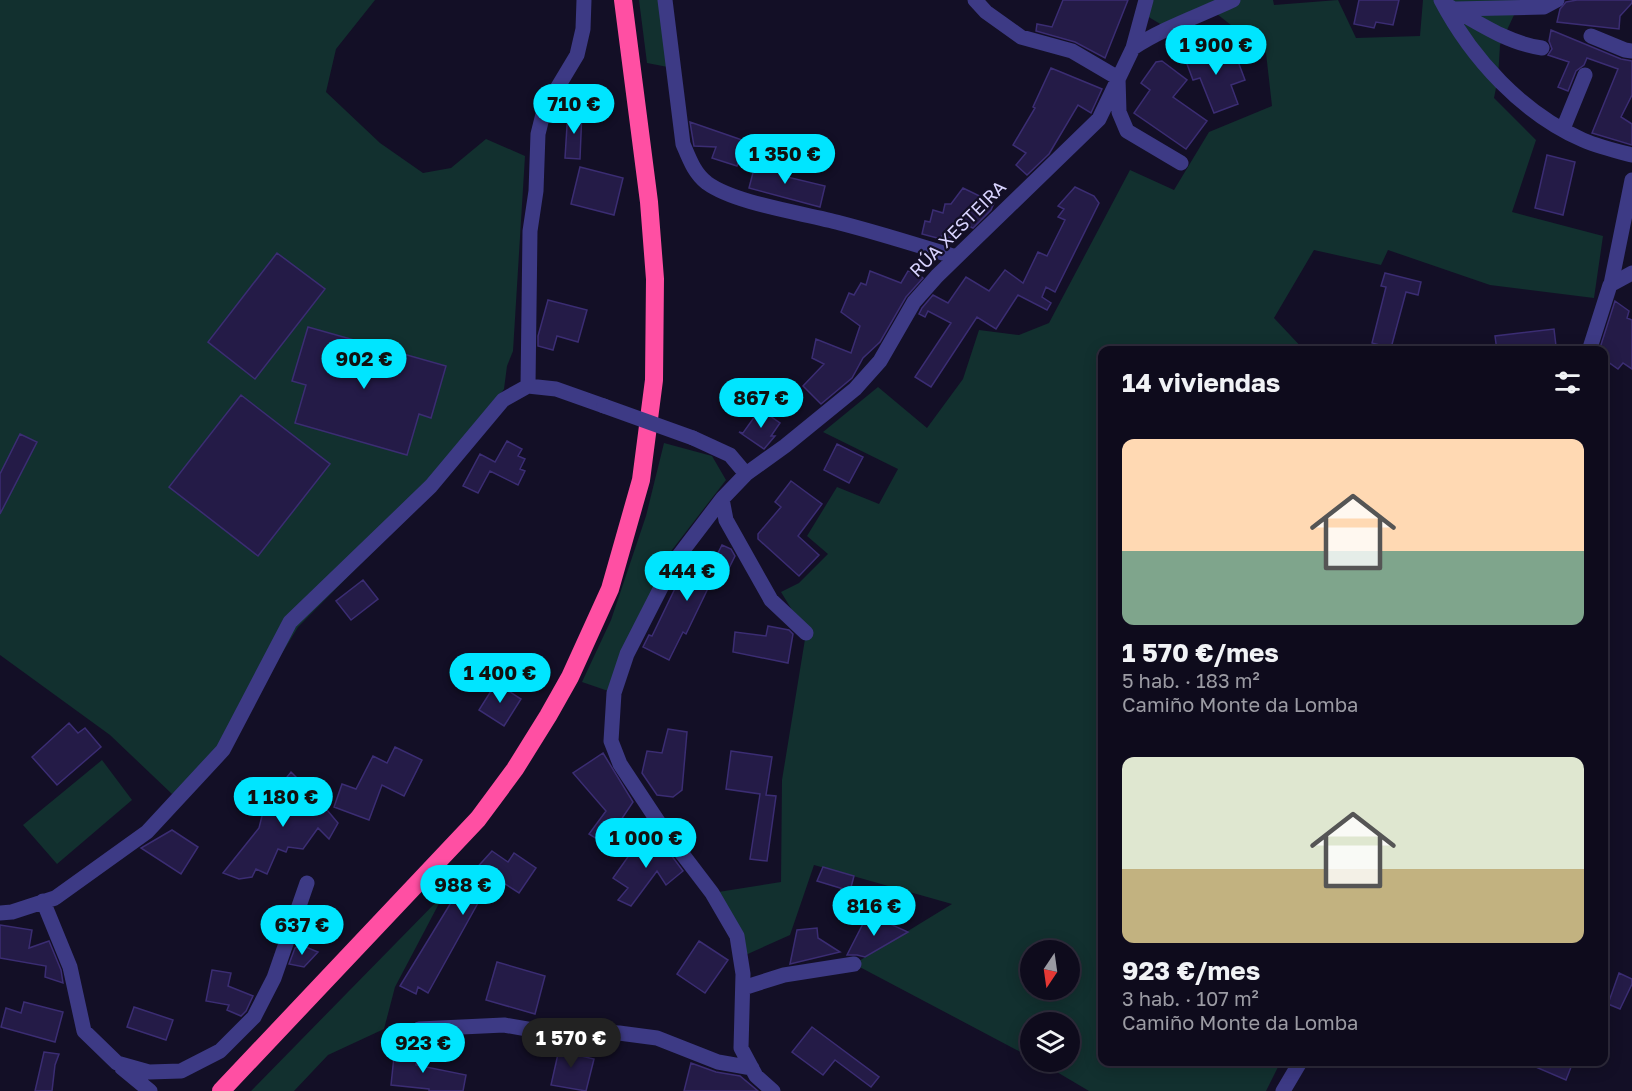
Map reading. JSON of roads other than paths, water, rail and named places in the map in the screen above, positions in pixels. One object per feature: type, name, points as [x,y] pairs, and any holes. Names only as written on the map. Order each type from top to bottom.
[{"type":"highway","points":[[221,1091],[478,819],[515,769],[548,716],[570,677],[610,590],[641,480],[654,380],[655,279],[648,190],[623,0]]},
{"type":"street","points":[[528,386],[530,231],[536,190],[538,134],[544,110],[577,55],[583,29],[584,0]]},
{"type":"street","points":[[665,0],[683,144],[691,164],[706,182],[726,193],[841,223],[956,257]]},
{"type":"street","points":[[975,0],[1007,29],[1021,37],[1072,51],[1118,78],[1119,112],[1127,131],[1181,163]]},
{"type":"street","name":"RÚA XESTEIRA","points":[[752,1068],[741,1048],[743,974],[737,936],[712,893],[661,826],[620,764],[611,741],[614,693],[627,654],[674,562],[722,499],[746,474],[785,446],[855,389],[880,361],[914,302],[956,257],[1099,119],[1133,48],[1146,0]]},
{"type":"street","points":[[1133,48],[1155,34],[1233,0]]},
{"type":"street","points":[[1446,4],[1544,7],[1557,0]]},
{"type":"street","points":[[1446,4],[1504,36],[1527,46],[1542,48]]},
{"type":"street","points":[[1446,4],[1450,18],[1481,60],[1522,104],[1585,141],[1632,155]]},
{"type":"street","points":[[1591,36],[1632,51]]},
{"type":"street","points":[[1559,127],[1564,124],[1585,75]]},
{"type":"street","points":[[1591,346],[1611,284],[1632,180]]},
{"type":"street","points":[[1611,284],[1632,273]]},
{"type":"street","points":[[0,913],[12,912],[55,898],[147,832],[223,750],[290,622],[431,486],[503,400],[528,386],[556,389],[693,438],[730,455],[746,474]]},
{"type":"street","points":[[722,499],[726,520],[771,600],[806,633]]},
{"type":"street","points":[[117,1063],[149,1072],[181,1071],[220,1052],[254,1017],[274,978],[307,883]]},
{"type":"street","points":[[43,901],[70,967],[84,1031],[150,1091]]},
{"type":"street","points":[[743,988],[784,975],[854,964]]},
{"type":"street","points":[[419,1029],[504,1025],[533,1030],[619,1033],[657,1038],[718,1062],[752,1068],[756,1076],[773,1091]]},
{"type":"street","points":[[1283,1091],[1297,1066]]},
{"type":"street","points":[[1295,1091],[1299,1066]]}]
